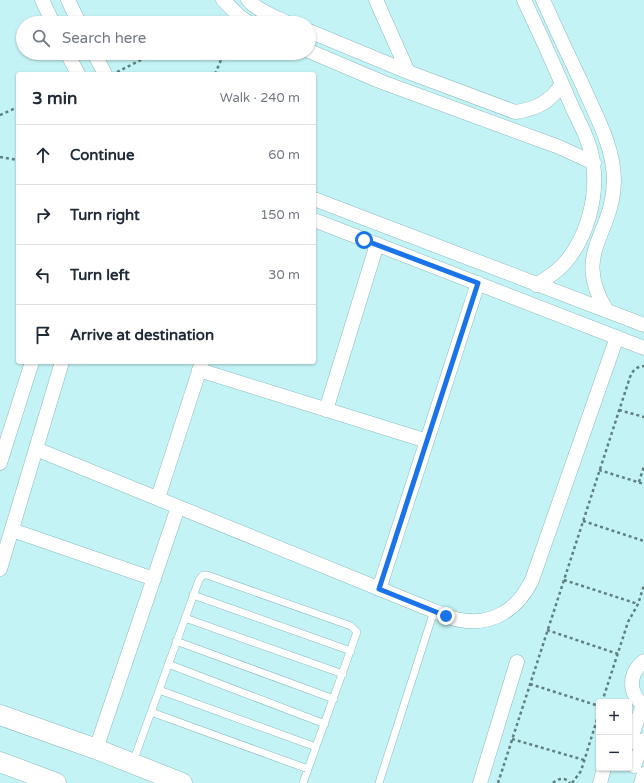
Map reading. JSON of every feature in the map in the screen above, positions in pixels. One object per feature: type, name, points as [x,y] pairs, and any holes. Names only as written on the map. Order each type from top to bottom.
[{"type":"street","points":[[42,0],[50,16]]},
{"type":"street","points":[[68,0],[76,16]]},
{"type":"street","points":[[223,0],[239,16]]},
{"type":"street","points":[[248,0],[271,16]]},
{"type":"street","points":[[376,0],[408,72]]},
{"type":"street","points":[[524,0],[590,148],[594,163],[593,202],[581,237],[563,265],[536,285]]},
{"type":"street","points":[[543,0],[603,130],[613,163],[612,198],[609,214],[595,247],[592,263],[593,280],[598,296],[607,311]]},
{"type":"street","points":[[316,35],[408,72],[515,112],[530,110],[543,105],[554,96],[562,84]]},
{"type":"street","points":[[316,54],[382,82],[552,145],[594,163]]},
{"type":"street","points":[[71,60],[77,72]]},
{"type":"street","points":[[98,60],[104,72]]},
{"type":"street","points":[[316,200],[644,325]]},
{"type":"street","points":[[316,221],[644,348]]},
{"type":"street","points":[[326,410],[377,244]]},
{"type":"street","points":[[379,589],[478,283]]},
{"type":"street","points":[[36,449],[434,611],[459,620],[485,621],[508,611],[526,592],[617,337]]},
{"type":"street","points":[[0,463],[2,448],[31,364]]},
{"type":"street","points":[[0,569],[61,364]]},
{"type":"street","points":[[158,498],[200,366],[326,410],[427,442]]},
{"type":"street","points":[[96,749],[178,507]]},
{"type":"street","points":[[12,530],[154,579]]},
{"type":"street","points":[[632,735],[644,705],[636,699],[631,686],[634,671],[644,661]]},
{"type":"street","points":[[480,783],[517,662]]},
{"type":"street","points":[[0,715],[96,749],[182,783]]},
{"type":"street","points":[[641,783],[638,769],[644,740]]},
{"type":"street","points":[[0,762],[56,783]]},
{"type":"street","points":[[600,783],[603,771]]},
{"type":"lane","points":[[132,763],[200,576],[203,574],[355,628],[357,636],[303,783]]},
{"type":"lane","points":[[193,595],[351,651]]},
{"type":"lane","points":[[379,783],[434,611]]},
{"type":"lane","points":[[185,618],[343,674]]},
{"type":"lane","points":[[176,641],[334,699]]},
{"type":"lane","points":[[168,664],[325,724]]},
{"type":"lane","points":[[159,690],[316,748]]},
{"type":"lane","points":[[151,712],[308,769]]},
{"type":"path","points":[[117,72],[141,60]]},
{"type":"path","points":[[216,72],[221,60]]},
{"type":"path","points":[[0,115],[16,108]]},
{"type":"path","points":[[0,157],[16,160]]},
{"type":"path","points":[[498,783],[599,470],[633,370],[638,366],[644,366]]},
{"type":"path","points":[[619,410],[644,417]]},
{"type":"path","points":[[639,482],[644,466]]},
{"type":"path","points":[[599,470],[644,484]]},
{"type":"path","points":[[583,521],[644,541]]},
{"type":"path","points":[[564,580],[638,604]]},
{"type":"path","points":[[603,699],[628,622],[638,604],[644,585]]},
{"type":"path","points":[[547,630],[618,654]]},
{"type":"path","points":[[530,684],[596,705]]},
{"type":"path","points":[[553,783],[559,779],[564,779],[571,783],[580,771],[596,722]]},
{"type":"path","points":[[512,739],[584,760]]},
{"type":"route","points":[[364,240],[478,283],[379,589],[446,616]]}]
